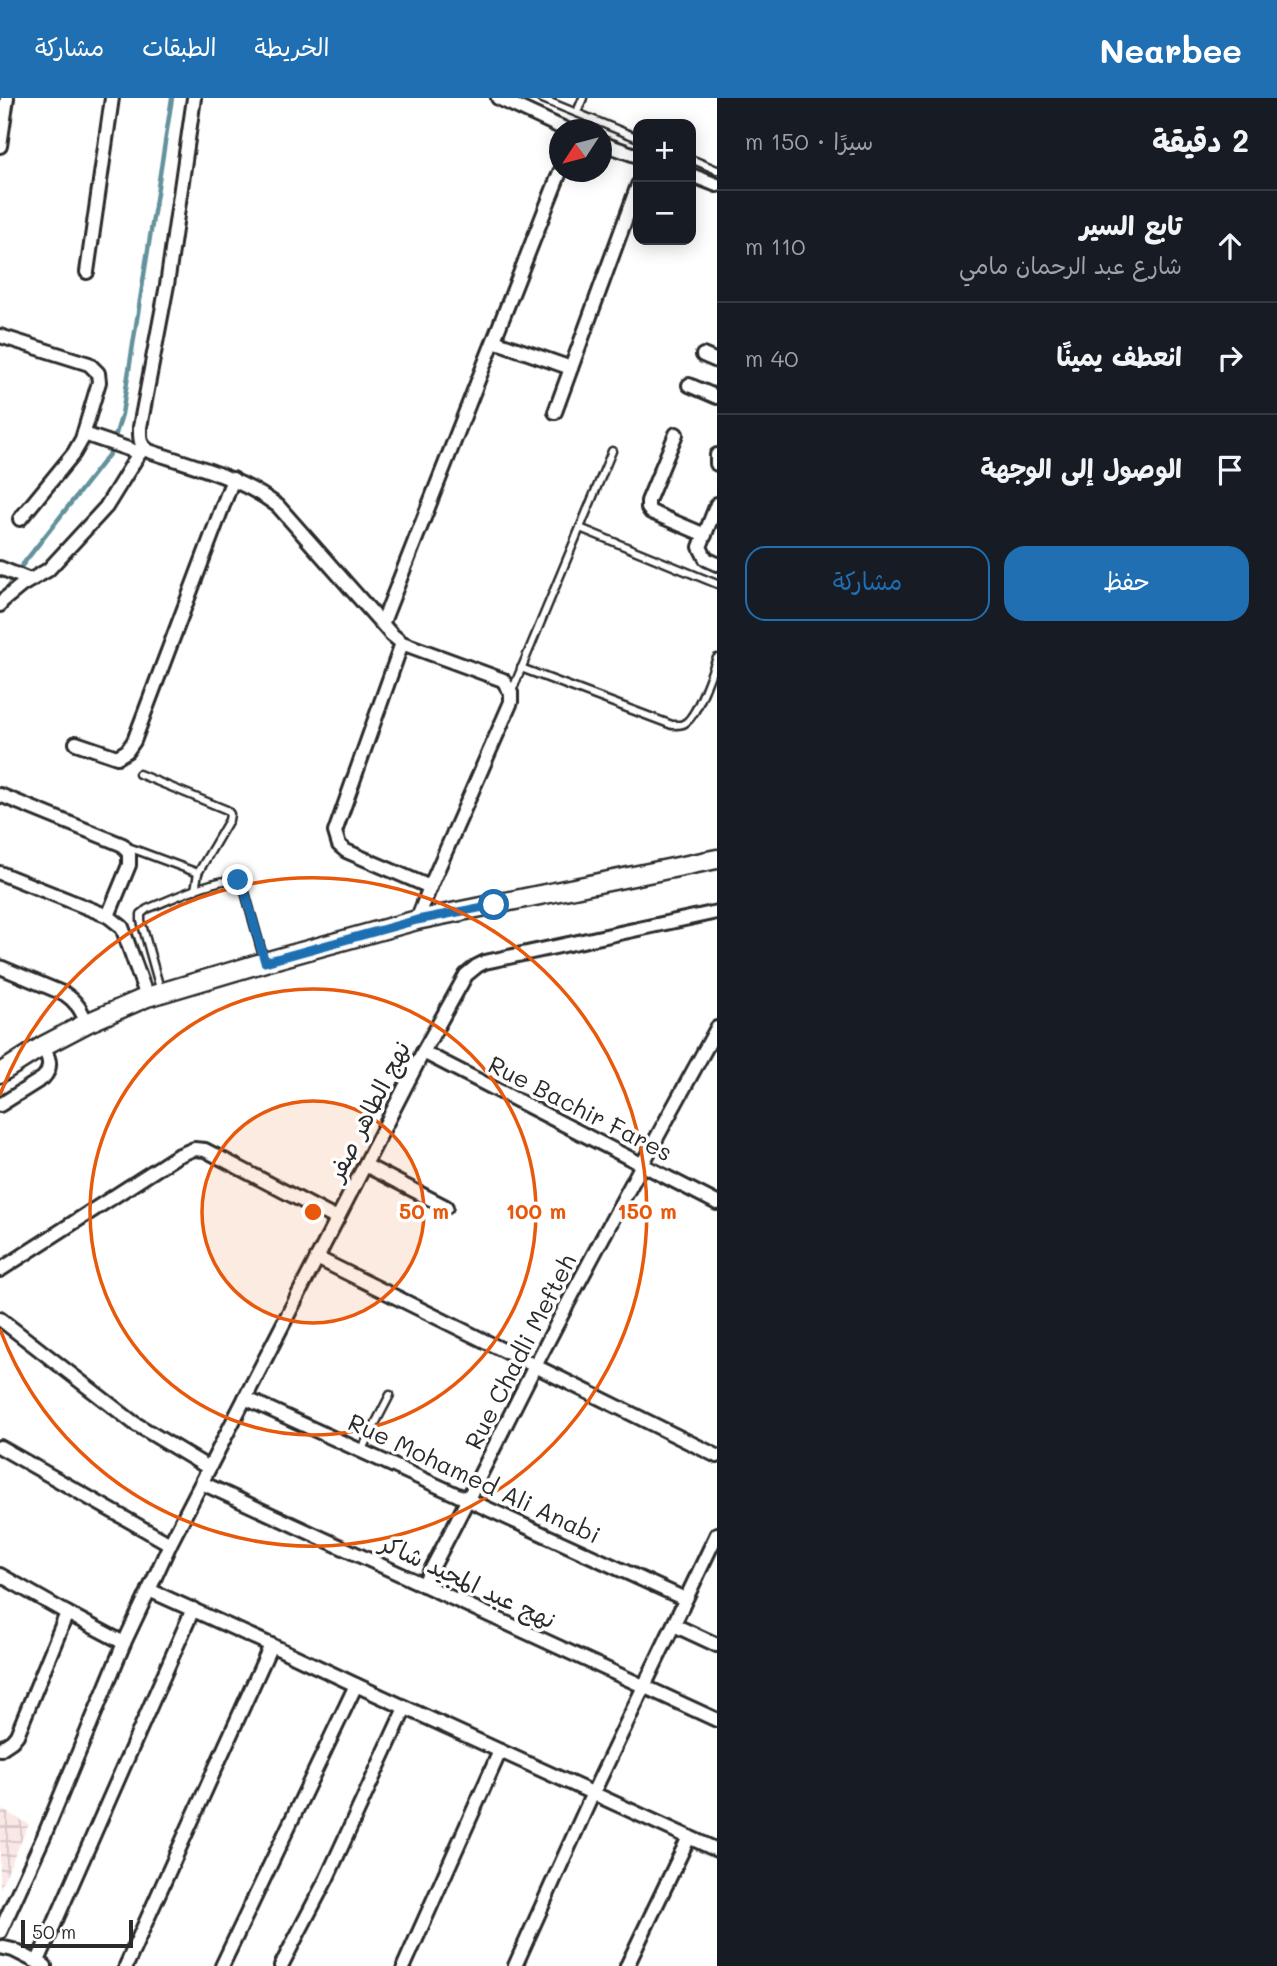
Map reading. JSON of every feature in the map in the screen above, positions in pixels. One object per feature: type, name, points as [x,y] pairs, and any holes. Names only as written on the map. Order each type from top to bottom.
[{"type":"street","points":[[0,146],[7,98]]},
{"type":"street","points":[[87,272],[112,98]]},
{"type":"street","points":[[0,605],[30,580],[48,570],[106,506],[141,450],[140,427],[167,285],[194,98]]},
{"type":"street","points":[[498,98],[549,122]]},
{"type":"street","points":[[612,147],[633,154]]},
{"type":"street","points":[[696,177],[717,185]]},
{"type":"street","points":[[383,622],[556,182]]},
{"type":"street","points":[[555,412],[633,199]]},
{"type":"street","points":[[0,336],[94,367],[99,382],[84,434],[74,453],[20,519]]},
{"type":"street","points":[[494,341],[571,368]]},
{"type":"street","points":[[703,355],[717,361]]},
{"type":"street","points":[[689,385],[717,397]]},
{"type":"street","points":[[84,434],[149,451],[233,479],[261,493],[278,506],[391,634],[402,643],[503,680],[511,693],[511,702],[417,920]]},
{"type":"street","points":[[676,434],[648,501],[648,508],[651,512],[705,535]]},
{"type":"street","points":[[717,455],[717,464]]},
{"type":"street","points":[[76,743],[117,757],[127,751],[134,741],[233,479]]},
{"type":"street","points":[[716,509],[700,547],[706,559],[717,564]]},
{"type":"street","points":[[0,568],[30,580]]},
{"type":"street","points":[[402,643],[335,832],[339,845],[346,851],[430,887]]},
{"type":"street","points":[[0,794],[123,845],[130,854],[129,865],[108,916]]},
{"type":"street","points":[[0,1073],[87,1023],[154,995],[417,920],[717,859]]},
{"type":"street","points":[[0,873],[108,916],[122,927],[154,995]]},
{"type":"street","name":"نهج الطاهر صفر","points":[[0,1932],[44,1836],[124,1643],[170,1544],[423,1052],[466,975],[485,962],[717,912]]},
{"type":"street","points":[[0,967],[65,994],[81,1009],[87,1023]]},
{"type":"street","name":"Rue Chadli Mefteh","points":[[423,1585],[535,1366],[717,1028]]},
{"type":"street","points":[[0,1105],[47,1074],[49,1058],[43,1046]]},
{"type":"street","name":"Rue Bachir Fares","points":[[423,1052],[717,1203]]},
{"type":"street","points":[[0,1270],[177,1156],[194,1149],[205,1150],[337,1219]]},
{"type":"street","points":[[365,1165],[446,1207]]},
{"type":"street","points":[[317,1258],[717,1456]]},
{"type":"street","points":[[0,1319],[134,1423],[209,1468]]},
{"type":"street","name":"Rue Mohamed Ali Anabi","points":[[245,1398],[685,1599]]},
{"type":"street","points":[[0,1447],[170,1544]]},
{"type":"street","name":"نهج عبد المجيد شاكر","points":[[202,1483],[717,1720]]},
{"type":"street","points":[[515,1966],[593,1793],[717,1534]]},
{"type":"street","points":[[0,1575],[124,1643]]},
{"type":"street","points":[[149,1590],[717,1850]]},
{"type":"street","points":[[0,1947],[41,1963],[193,1609]]},
{"type":"street","points":[[0,1749],[17,1735],[67,1613]]},
{"type":"street","points":[[674,1625],[717,1645]]},
{"type":"street","points":[[126,1966],[271,1645]]},
{"type":"street","points":[[222,1966],[356,1685]]},
{"type":"street","points":[[281,1966],[327,1878],[405,1708]]},
{"type":"street","points":[[404,1966],[500,1751]]},
{"type":"street","points":[[627,1966],[689,1837]]},
{"type":"lane","points":[[540,98],[633,136]]},
{"type":"lane","points":[[577,113],[583,98]]},
{"type":"lane","points":[[696,161],[717,170]]},
{"type":"lane","points":[[511,693],[612,451]]},
{"type":"lane","points":[[580,528],[717,584]]},
{"type":"lane","points":[[521,668],[672,725],[682,725],[695,712],[717,658]]},
{"type":"lane","points":[[139,774],[227,810],[230,814],[198,873],[195,890]]},
{"type":"lane","points":[[123,845],[198,873]]},
{"type":"lane","points":[[154,995],[141,914],[147,909],[195,890],[230,879],[238,880],[243,885],[265,962]]},
{"type":"lane","points":[[361,1451],[390,1395]]},
{"type":"shaded area","points":[[0,1809],[29,1824],[0,1888]]},
{"type":"waterway","points":[[7,593],[13,577],[110,453],[122,414],[172,98]]},
{"type":"route","points":[[238,880],[243,885],[265,962],[417,920],[494,905]]}]
